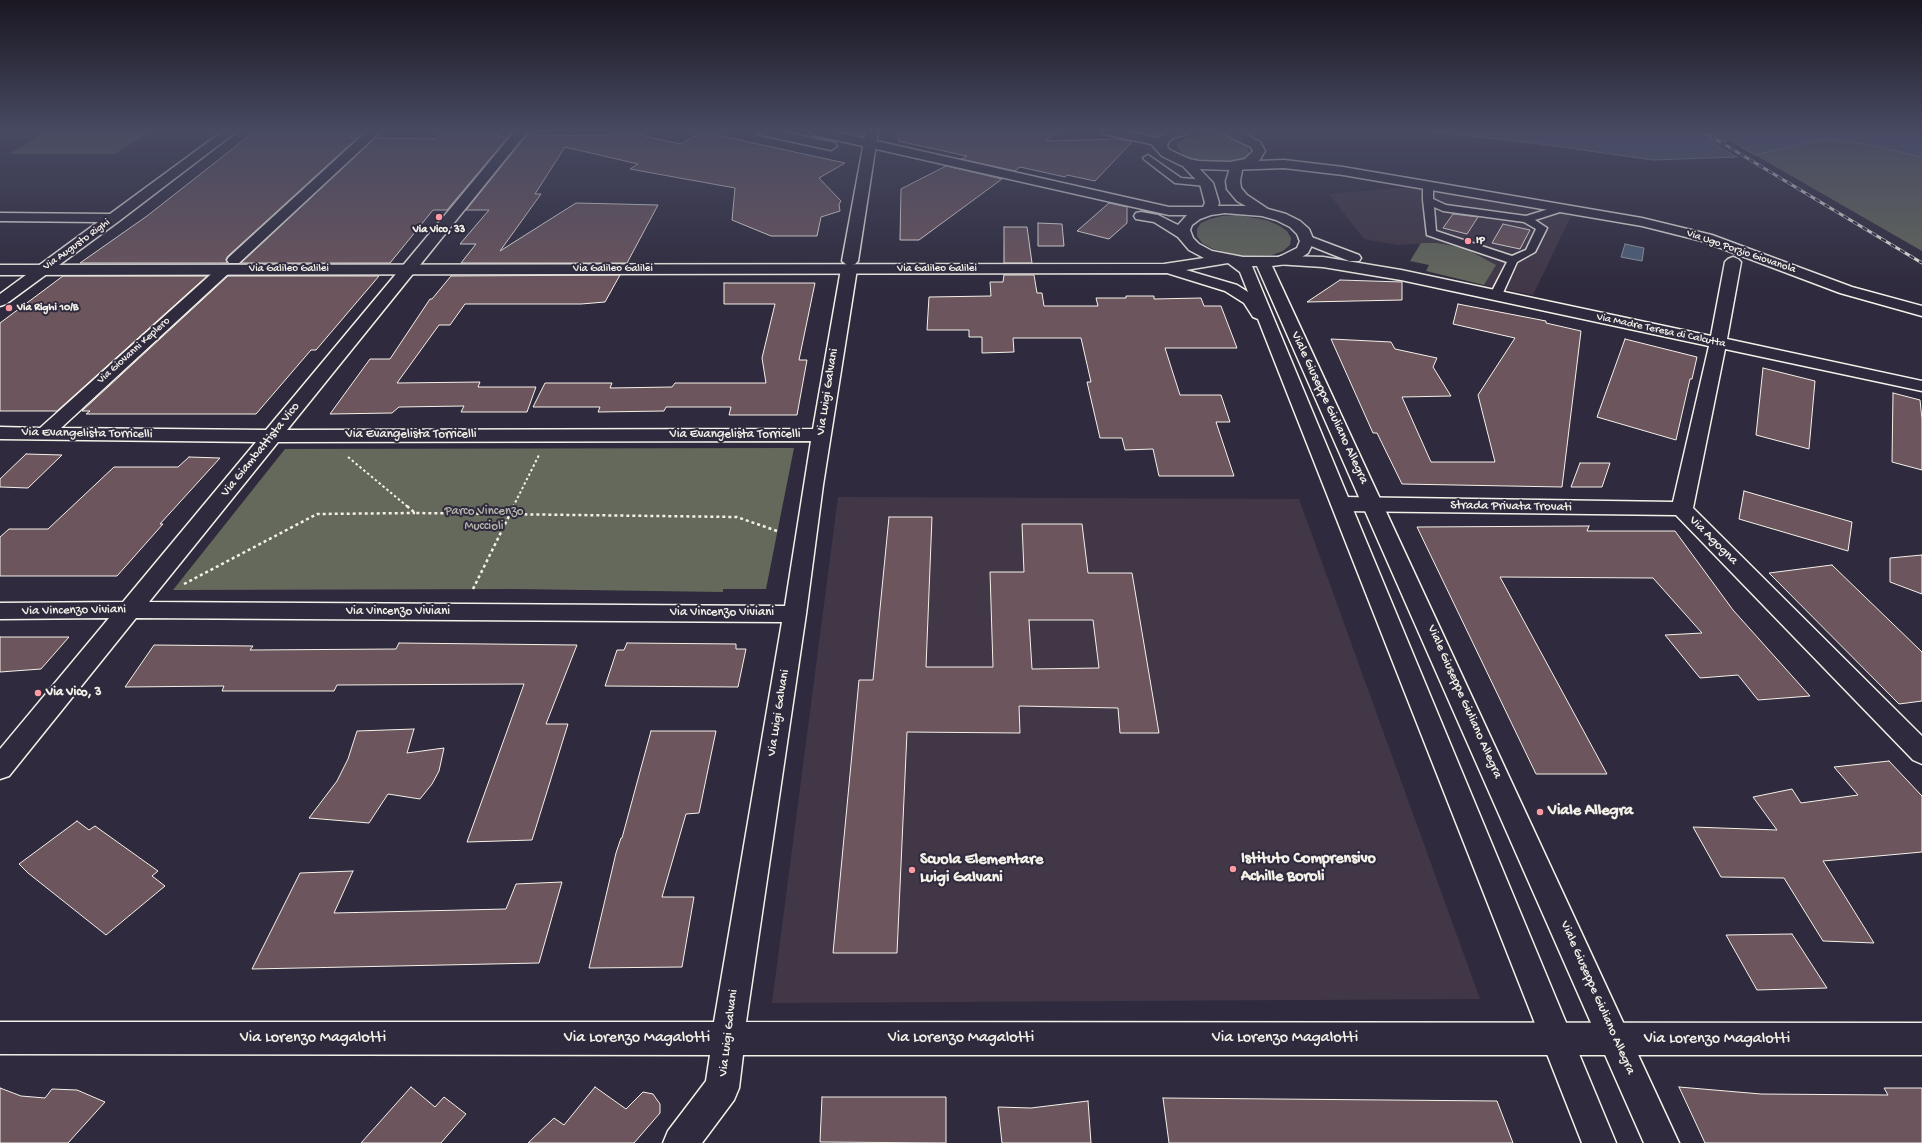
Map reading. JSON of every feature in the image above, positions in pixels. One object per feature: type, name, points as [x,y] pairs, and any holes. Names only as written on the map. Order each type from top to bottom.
[{"type":"street","name":"Via Augusto Righi","points":[[0,301],[159,184]]},
{"type":"street","name":"Via Giovanni Keplero","points":[[45,433],[317,184]]},
{"type":"street","name":"Via Giambattista Vico","points":[[0,768],[478,184]]},
{"type":"street","name":"Via Luigi Galvani","points":[[680,1143],[722,1088],[728,1039],[795,614],[821,435],[863,184]]},
{"type":"street","points":[[1025,184],[1158,220],[1185,235]]},
{"type":"street","points":[[1052,184],[1169,211],[1238,209],[1263,212],[1281,217],[1295,224],[1304,232],[1307,241],[1304,250],[1294,256],[1272,262]]},
{"type":"street","points":[[1206,184],[1212,203],[1208,211],[1195,216],[1186,223],[1183,230],[1186,239],[1194,247],[1208,254],[1229,260]]},
{"type":"street","points":[[1233,184],[1234,189],[1242,198],[1263,212]]},
{"type":"street","name":"Via Ugo Porzio Giovanola","points":[[1424,184],[1642,222],[1707,238],[1846,290],[1922,312]]},
{"type":"street","points":[[0,217],[114,218]]},
{"type":"street","name":"Via Madre Teresa di Calcutta","points":[[1306,238],[1401,275]]},
{"type":"street","name":"Via Galileo Galilei","points":[[0,270],[229,265],[850,265],[1138,262],[1161,260],[1186,253],[1194,247]]},
{"type":"street","name":"Via Galileo Galilei","points":[[0,260],[55,260],[229,265]]},
{"type":"street","name":"Via Galileo Galilei","points":[[850,265],[1164,269],[1229,260]]},
{"type":"street","name":"Via Madre Teresa di Calcutta","points":[[1229,260],[1323,262],[1401,275],[1922,386]]},
{"type":"street","name":"Viale Giuseppe Giuliano Allegra","points":[[1229,260],[1247,270],[1599,1143]]},
{"type":"street","name":"Viale Giuseppe Giuliano Allegra","points":[[1272,262],[1374,505],[1617,1040],[1662,1143]]},
{"type":"street","name":"Via Agogna","points":[[1732,262],[1718,343],[1682,509],[1922,753]]},
{"type":"street","points":[[1164,269],[1198,277],[1231,288],[1250,300],[1259,314],[1268,322]]},
{"type":"street","name":"Via Evangelista Torricelli","points":[[0,434],[821,435]]},
{"type":"street","name":"Strada Privata Trovati","points":[[1341,504],[1682,509]]},
{"type":"street","name":"Via Vincenzo Viviani","points":[[0,611],[130,610],[795,614]]},
{"type":"street","name":"Via Lorenzo Magalotti","points":[[0,1038],[1922,1040]]},
{"type":"lane","points":[[1428,185],[1428,200],[1432,233],[1513,260]]},
{"type":"lane","points":[[1428,200],[1442,208],[1527,219],[1542,228],[1530,252],[1513,260],[1496,295]]},
{"type":"lane","points":[[1527,219],[1562,208]]},
{"type":"path","points":[[472,590],[542,449]]},
{"type":"path","points":[[343,453],[415,513]]},
{"type":"path","points":[[181,586],[317,514],[415,513],[737,517],[778,531]]},
{"type":"shaded area","name":"IP","points":[[1413,187],[1572,214],[1533,295],[1484,285],[1495,265],[1437,243],[1398,245],[1364,239],[1329,194]]},
{"type":"shaded area","name":"Istituto Comprensivo Achille Boroli","points":[[838,497],[1299,499],[1480,999],[772,1003]]},
{"type":"green space","points":[[1806,184],[1922,184],[1922,251]]},
{"type":"green space","points":[[1237,215],[1266,220],[1278,225],[1287,231],[1291,238],[1290,245],[1283,251],[1272,255],[1242,256],[1213,249],[1202,243],[1197,236],[1197,229],[1201,223],[1222,216]]},
{"type":"green space","points":[[1421,243],[1437,243],[1464,248],[1496,265],[1484,285],[1426,271],[1429,265],[1410,261]]},
{"type":"green space","name":"Parco Vincenzo Muccioli","points":[[794,448],[766,589],[723,589],[723,592],[515,589],[173,590],[285,449]]},
{"type":"water","points":[[1625,244],[1644,248],[1642,261],[1621,257]]},
{"type":"building","points":[[187,184],[306,184],[228,256],[226,259],[227,263],[80,263],[147,216]]},
{"type":"building","points":[[325,184],[468,184],[447,210],[433,210],[390,263],[241,263]]},
{"type":"building","points":[[487,184],[541,184],[535,194],[541,194],[500,251],[576,203],[658,205],[627,263],[461,263],[476,244],[460,244],[489,210],[466,210]]},
{"type":"building","points":[[715,184],[825,184],[841,201],[839,204],[840,211],[821,217],[817,236],[771,236],[732,220],[735,188]]},
{"type":"building","points":[[910,184],[995,184],[919,240],[900,240],[901,189]]},
{"type":"building","points":[[1109,203],[1127,207],[1127,223],[1109,239],[1077,231]]},
{"type":"building","points":[[1453,214],[1478,217],[1467,234],[1443,228]]},
{"type":"building","points":[[1038,223],[1062,224],[1064,246],[1038,246]]},
{"type":"building","points":[[1503,224],[1530,230],[1520,249],[1492,243]]},
{"type":"building","points":[[1004,227],[1027,227],[1032,263],[1004,263]]},
{"type":"building","points":[[620,275],[605,302],[581,304],[465,304],[450,325],[439,325],[397,383],[480,382],[478,387],[536,387],[527,412],[461,412],[464,406],[399,407],[392,413],[330,414],[370,359],[390,359],[430,299],[432,299],[451,276]]},
{"type":"building","points":[[1004,275],[1034,275],[1037,293],[1042,293],[1044,306],[1098,306],[1096,298],[1154,296],[1154,299],[1201,298],[1204,306],[1221,306],[1237,348],[1165,348],[1180,395],[1221,395],[1230,422],[1216,422],[1234,476],[1159,476],[1153,449],[1125,450],[1122,438],[1100,438],[1087,382],[1091,382],[1081,338],[1013,338],[1014,352],[982,353],[982,337],[969,337],[969,330],[927,330],[929,297],[991,296],[990,282],[1003,282]]},
{"type":"building","points":[[63,276],[207,276],[57,411],[0,411],[0,323]]},
{"type":"building","points":[[228,276],[379,276],[316,350],[311,350],[256,414],[86,414],[90,411],[82,411]]},
{"type":"building","points":[[1340,280],[1402,282],[1402,300],[1307,302]]},
{"type":"building","points":[[724,283],[815,283],[799,360],[807,360],[797,415],[729,415],[731,407],[666,407],[664,411],[598,412],[600,407],[533,407],[545,383],[612,383],[610,388],[672,387],[675,383],[766,383],[762,358],[775,304],[724,304]]},
{"type":"building","points":[[1458,304],[1546,321],[1546,323],[1581,331],[1562,487],[1402,484],[1377,433],[1373,433],[1331,339],[1391,342],[1395,349],[1437,358],[1433,367],[1451,396],[1402,397],[1431,462],[1495,462],[1478,395],[1515,338],[1453,324]]},
{"type":"building","points":[[1625,339],[1697,357],[1692,379],[1690,379],[1676,440],[1597,417]]},
{"type":"building","points":[[1763,368],[1815,381],[1809,449],[1756,435]]},
{"type":"building","points":[[1893,393],[1920,400],[1922,419],[1922,470],[1892,462]]},
{"type":"building","points":[[26,454],[62,455],[28,488],[0,487],[0,479]]},
{"type":"building","points":[[189,457],[220,458],[160,524],[163,524],[117,576],[0,576],[0,537],[9,529],[48,529],[114,467],[178,467]]},
{"type":"building","points":[[1580,463],[1610,463],[1602,487],[1571,487]]},
{"type":"building","points":[[1744,491],[1852,522],[1848,551],[1739,519]]},
{"type":"building","points":[[889,517],[932,517],[926,667],[993,667],[990,572],[1024,572],[1022,524],[1082,524],[1088,573],[1132,573],[1159,733],[1120,733],[1118,708],[1019,706],[1020,733],[907,732],[897,953],[833,953],[859,680],[873,680]],"holes":[[[1029,620],[1093,620],[1099,668],[1032,669]]]},
{"type":"building","points":[[1589,526],[1587,531],[1675,531],[1733,610],[1810,696],[1758,700],[1738,675],[1700,678],[1665,635],[1702,633],[1653,578],[1500,577],[1607,774],[1536,774],[1417,527]]},
{"type":"building","points":[[1922,555],[1922,594],[1890,582],[1890,558]]},
{"type":"building","points":[[1832,565],[1922,652],[1922,701],[1899,704],[1769,573]]},
{"type":"building","points":[[0,637],[69,637],[41,669],[0,672]]},
{"type":"building","points":[[399,643],[577,645],[546,724],[568,724],[532,840],[467,842],[524,684],[337,685],[334,691],[222,691],[224,686],[125,687],[154,645],[253,646],[250,650],[396,649]]},
{"type":"building","points":[[627,643],[736,644],[736,649],[746,649],[738,687],[605,686],[617,650],[624,650]]},
{"type":"building","points":[[414,729],[407,753],[444,748],[439,771],[432,784],[420,799],[388,794],[369,823],[309,818],[337,781],[348,759],[357,731]]},
{"type":"building","points":[[651,731],[716,731],[699,813],[686,814],[662,897],[694,897],[682,967],[589,968],[616,853],[622,838]]},
{"type":"building","points":[[1889,761],[1922,796],[1922,852],[1823,861],[1874,943],[1823,941],[1784,878],[1721,877],[1693,827],[1777,830],[1753,797],[1792,789],[1801,803],[1858,795],[1834,767]]},
{"type":"building","points":[[77,821],[89,830],[95,826],[158,871],[152,876],[165,886],[106,935],[28,873],[19,864]]},
{"type":"building","points":[[353,871],[334,913],[506,909],[516,884],[562,882],[539,963],[252,969],[300,873]]},
{"type":"building","points":[[1792,934],[1827,988],[1757,990],[1726,935]]},
{"type":"building","points":[[411,1087],[435,1107],[444,1097],[466,1114],[441,1143],[361,1143]]},
{"type":"building","points":[[595,1087],[626,1109],[643,1092],[653,1094],[660,1104],[660,1113],[634,1143],[528,1143],[554,1118],[564,1125]]},
{"type":"building","points":[[1679,1087],[1761,1094],[1888,1095],[1884,1088],[1922,1088],[1922,1143],[1705,1143]]},
{"type":"building","points":[[0,1088],[21,1096],[45,1098],[52,1089],[77,1090],[105,1102],[68,1143],[0,1143]]},
{"type":"building","points":[[822,1097],[946,1097],[946,1143],[820,1142]]},
{"type":"building","points":[[1163,1098],[1497,1101],[1513,1143],[1169,1143]]},
{"type":"building","points":[[1088,1101],[1091,1143],[1002,1143],[998,1107],[1031,1108]]},
{"type":"railway","points":[[1791,184],[1922,263]]},
{"type":"place","name":"Via Vico, 33","points":[[439,217]]},
{"type":"place","name":"IP","points":[[1468,241]]},
{"type":"place","name":"Via Righi 10/B","points":[[9,308]]},
{"type":"place","name":"Via Vico, 3","points":[[38,693]]},
{"type":"place","name":"Viale Allegra","points":[[1540,812]]},
{"type":"place","name":"Istituto Comprensivo Achille Boroli","points":[[1233,869]]},
{"type":"place","name":"Scuola Elementare Luigi Galvani","points":[[912,870]]}]
